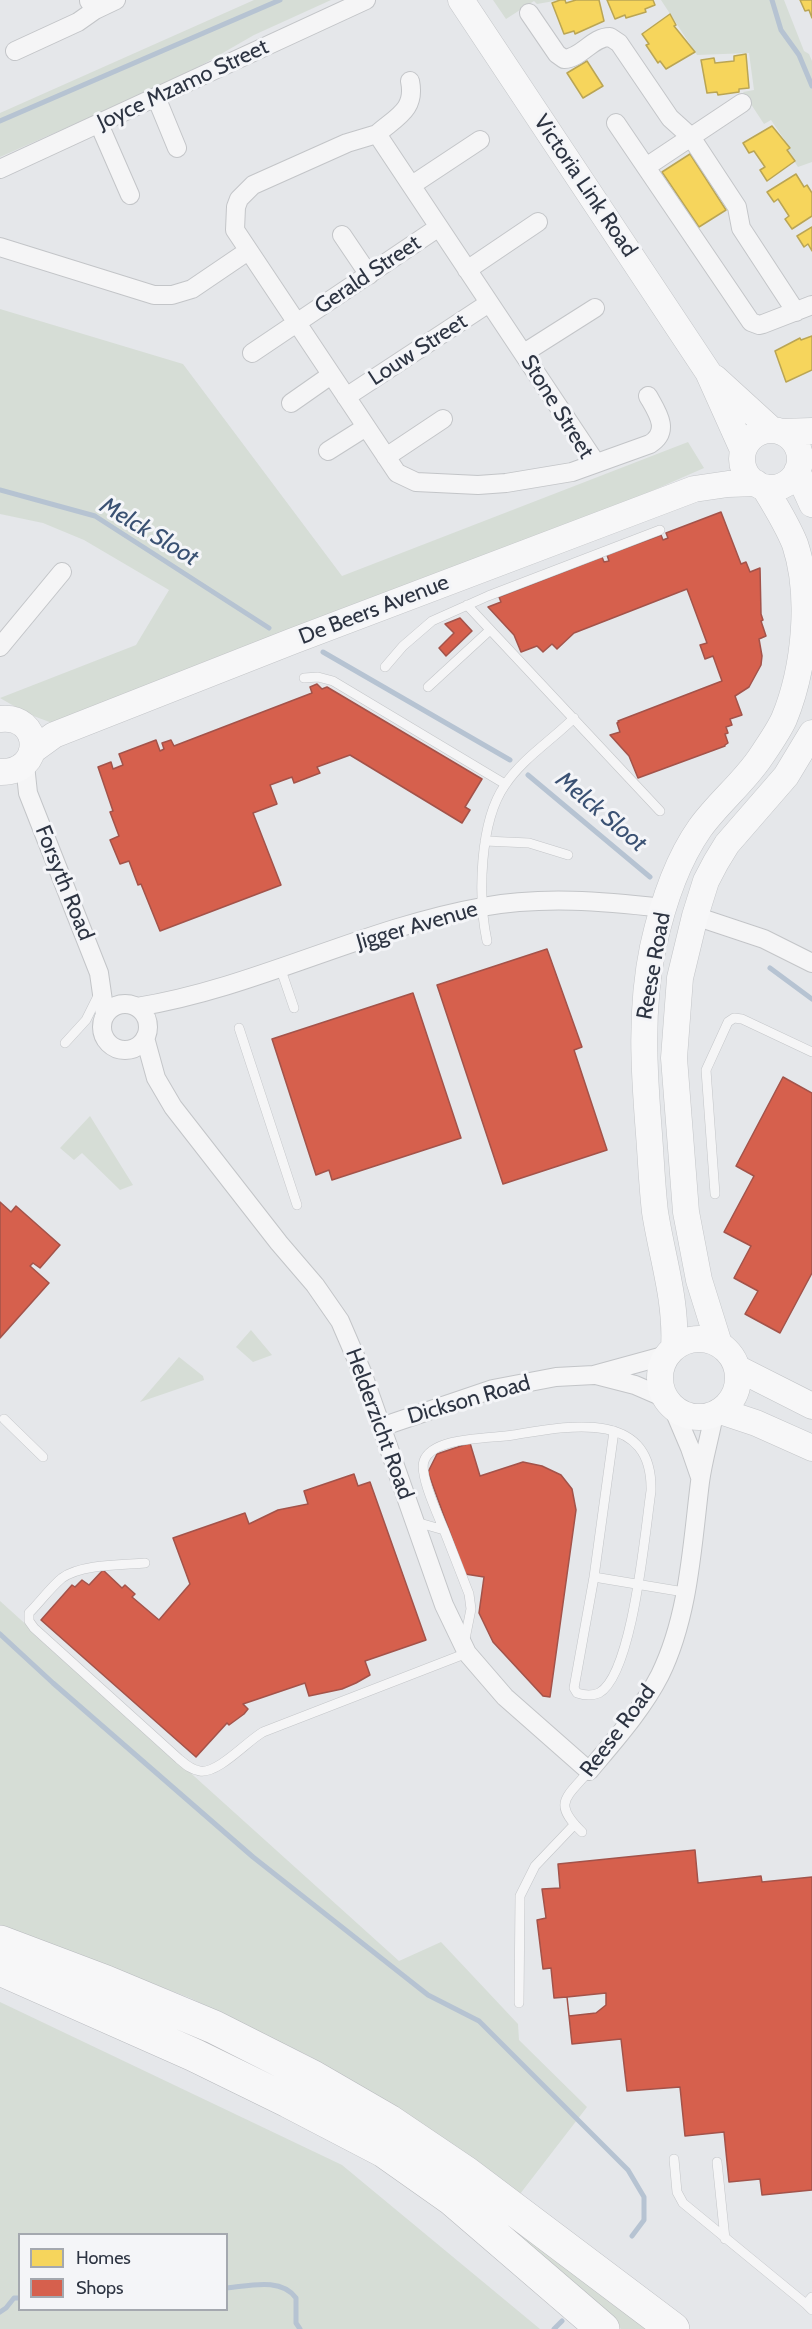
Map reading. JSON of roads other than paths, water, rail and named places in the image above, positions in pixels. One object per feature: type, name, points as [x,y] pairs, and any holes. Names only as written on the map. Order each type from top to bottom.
[{"type":"highway","points":[[0,1942],[106,1982],[214,2027],[314,2077],[389,2121],[466,2173],[673,2329]]},
{"type":"highway","points":[[0,1969],[194,2055],[384,2151],[452,2199],[603,2329]]},
{"type":"street","points":[[15,51],[78,22],[92,5],[116,0]]},
{"type":"street","name":"Joyce Mzamo Street","points":[[0,169],[366,0]]},
{"type":"street","name":"Victoria Link Road","points":[[462,0],[708,372],[743,453]]},
{"type":"street","points":[[529,13],[557,54],[564,59],[572,58],[600,38],[615,39],[670,118],[691,137],[737,207],[741,228],[804,308],[759,325],[751,322],[616,123]]},
{"type":"street","points":[[377,134],[408,107],[412,93],[410,81]]},
{"type":"street","points":[[156,97],[177,147]]},
{"type":"street","points":[[646,167],[742,103]]},
{"type":"street","points":[[99,124],[130,195]]},
{"type":"street","name":"Stone Street","points":[[377,134],[412,185],[596,463],[572,472],[533,480],[468,484],[409,480],[397,473],[235,230],[236,207],[245,191],[253,185],[347,143],[377,134]]},
{"type":"street","points":[[412,185],[480,140]]},
{"type":"street","points":[[468,270],[538,222]]},
{"type":"street","name":"Gerald Street","points":[[252,353],[439,227]]},
{"type":"street","points":[[342,235],[369,275]]},
{"type":"street","points":[[0,246],[154,295],[172,295],[192,289],[248,250]]},
{"type":"street","name":"Louw Street","points":[[346,397],[489,303]]},
{"type":"street","points":[[524,353],[595,308]]},
{"type":"street","name":"Victoria Link Road","points":[[708,372],[777,431]]},
{"type":"street","points":[[291,403],[331,375]]},
{"type":"street","points":[[596,463],[650,444],[658,437],[662,423],[648,396]]},
{"type":"street","points":[[386,457],[443,419]]},
{"type":"street","points":[[328,452],[366,427]]},
{"type":"street","points":[[777,431],[790,437],[796,444],[803,463],[812,504]]},
{"type":"street","points":[[803,463],[783,485],[760,485],[748,477],[743,469],[743,453],[747,441],[754,435],[777,431],[812,431]]},
{"type":"street","name":"De Beers Avenue","points":[[694,489],[743,453]]},
{"type":"street","name":"De Beers Avenue","points":[[18,741],[694,489],[728,484],[760,485]]},
{"type":"street","name":"Reese Road","points":[[670,1351],[674,1308],[655,1209],[644,1070],[645,1004],[653,948],[663,908],[677,871],[700,827],[759,760],[783,721],[795,689],[806,616],[803,580],[795,544],[760,485]]},
{"type":"street","points":[[0,647],[63,572]]},
{"type":"street","name":"Reese Road","points":[[718,1344],[699,1280],[686,1212],[674,1058],[677,1000],[685,952],[706,881],[727,844],[786,776],[812,733]]},
{"type":"street","name":"Forsyth Road","points":[[18,741],[28,793],[100,980],[105,1015]]},
{"type":"street","name":"Jigger Avenue","points":[[131,1005],[180,1000],[399,928],[483,907],[566,900],[607,901],[663,908]]},
{"type":"street","points":[[695,916],[764,939],[812,963]]},
{"type":"street","name":"Forsyth Road","points":[[100,980],[131,1005]]},
{"type":"street","name":"Jigger Avenue","points":[[147,1031],[180,1000]]},
{"type":"street","points":[[131,1005],[143,1012],[147,1031],[138,1046],[127,1050],[117,1048],[105,1039],[102,1029],[105,1015],[114,1007],[131,1005]]},
{"type":"street","name":"Helderzicht Road","points":[[147,1031],[156,1078]]},
{"type":"street","name":"Helderzicht Road","points":[[127,1050],[156,1078],[197,1141],[327,1300],[340,1321],[352,1347],[444,1605],[465,1650],[505,1697],[589,1771]]},
{"type":"street","points":[[717,1413],[734,1396],[738,1382],[737,1368],[728,1352],[718,1344],[704,1339],[688,1340],[670,1351],[659,1377],[669,1403],[693,1417],[717,1413],[756,1423],[812,1448]]},
{"type":"street","name":"Dickson Road","points":[[381,1427],[493,1389],[556,1377],[594,1375],[670,1351]]},
{"type":"street","points":[[737,1368],[812,1406]]},
{"type":"street","name":"Dickson Road","points":[[594,1375],[635,1385],[669,1403]]},
{"type":"street","name":"Reese Road","points":[[669,1403],[690,1448],[700,1479]]},
{"type":"street","name":"Reese Road","points":[[589,1771],[651,1692],[672,1644],[695,1528],[700,1479],[717,1413]]},
{"type":"lane","points":[[385,667],[403,646],[432,621],[467,605],[660,530]]},
{"type":"lane","points":[[467,605],[660,811]]},
{"type":"lane","points":[[428,687],[490,630]]},
{"type":"lane","points":[[304,678],[318,677],[333,681],[505,784]]},
{"type":"lane","points":[[487,941],[483,907],[485,841],[494,807],[505,784],[574,718]]},
{"type":"lane","points":[[485,841],[530,843],[568,855]]},
{"type":"lane","points":[[280,967],[294,1008]]},
{"type":"lane","points":[[65,1043],[86,1020],[100,980]]},
{"type":"lane","points":[[715,1194],[706,1070],[728,1022],[734,1018],[742,1019],[812,1052]]},
{"type":"lane","points":[[239,1028],[297,1204]]},
{"type":"lane","points":[[4,1419],[43,1457]]},
{"type":"lane","points":[[146,1563],[81,1570],[70,1574],[62,1578],[29,1613],[28,1621],[190,1768],[200,1771],[216,1768],[251,1739],[274,1727],[465,1650],[471,1609],[470,1594],[423,1472],[425,1458],[432,1451],[460,1440],[498,1438],[557,1428],[588,1426],[614,1431],[625,1436],[641,1450],[651,1474],[651,1491],[638,1584],[627,1641],[616,1671],[608,1685],[599,1693],[580,1695],[575,1692],[575,1683],[594,1576],[614,1431]]},
{"type":"lane","points":[[413,1521],[444,1530]]},
{"type":"lane","points":[[594,1576],[684,1592]]},
{"type":"lane","name":"Reese Road","points":[[574,1825],[565,1813],[566,1799],[589,1771]]},
{"type":"lane","points":[[519,2003],[520,1896],[535,1866],[574,1825],[582,1832]]},
{"type":"lane","points":[[674,2159],[679,2199],[725,2239],[810,2304]]},
{"type":"lane","points":[[717,2162],[725,2239]]},
{"type":"waterway","points":[[0,121],[280,0]]},
{"type":"waterway","points":[[772,0],[781,30],[799,55],[812,86]]},
{"type":"waterway","name":"Melck Sloot","points":[[0,490],[95,516],[269,628]]},
{"type":"waterway","name":"Melck Sloot","points":[[323,652],[510,760]]},
{"type":"waterway","name":"Melck Sloot","points":[[528,775],[650,877]]},
{"type":"waterway","name":"Melck Sloot","points":[[770,968],[812,999]]},
{"type":"waterway","points":[[0,1634],[253,1857],[428,1995],[479,2021],[628,2170],[644,2197],[644,2220],[632,2236]]},
{"type":"waterway","points":[[228,2288],[264,2284],[290,2291],[296,2298],[296,2323],[300,2329]]},
{"type":"waterway","points":[[0,2312],[14,2298],[18,2298]]},
{"type":"waterway","points":[[554,2329],[562,2321]]}]
